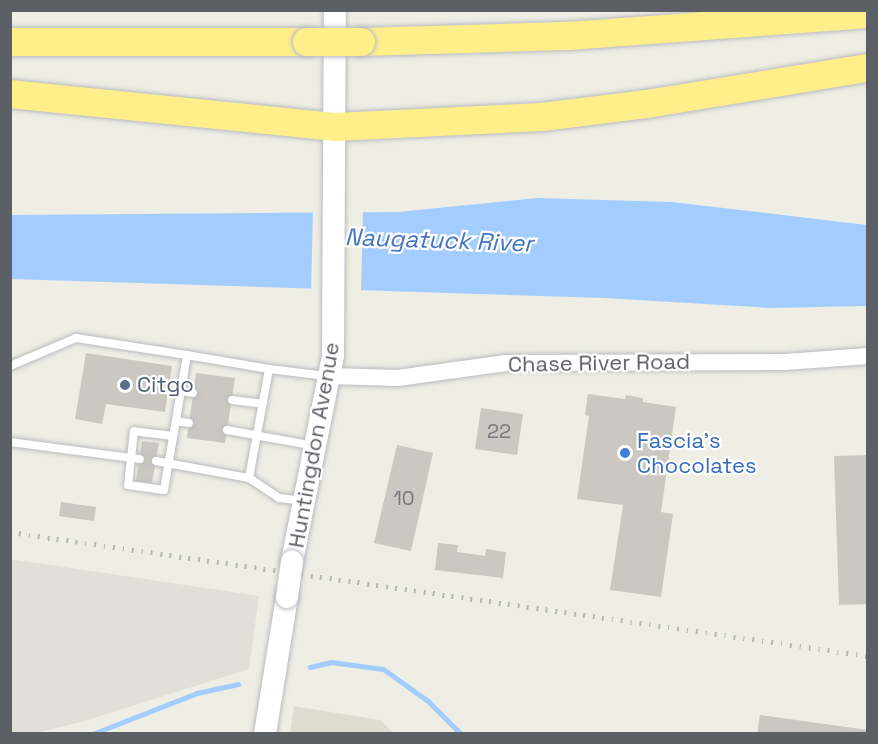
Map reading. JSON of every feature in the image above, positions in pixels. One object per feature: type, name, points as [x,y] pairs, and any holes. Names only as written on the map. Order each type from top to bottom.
[{"type":"highway","points":[[10,42],[361,42],[580,36],[867,14]]},
{"type":"highway","points":[[10,94],[336,127],[542,117],[647,105],[867,68]]},
{"type":"main road","name":"Huntingdon Avenue","points":[[265,734],[292,561],[330,376],[335,313],[336,10]]},
{"type":"street","name":"Chase River Road","points":[[330,376],[398,378],[506,363],[785,362],[867,356]]},
{"type":"lane","points":[[10,366],[76,338],[269,369],[330,376]]},
{"type":"lane","points":[[173,436],[134,431],[135,458],[128,485],[164,490],[187,355]]},
{"type":"lane","points":[[249,478],[269,369]]},
{"type":"lane","points":[[181,391],[193,393]]},
{"type":"lane","points":[[232,400],[263,404]]},
{"type":"lane","points":[[176,421],[189,423]]},
{"type":"lane","points":[[227,430],[315,446]]},
{"type":"lane","points":[[10,442],[135,458]]},
{"type":"lane","points":[[156,461],[249,478],[279,498],[304,501]]},
{"type":"shaded area","points":[[10,559],[259,596],[249,669],[81,722],[37,733],[11,733]]},
{"type":"shaded area","points":[[294,706],[380,720],[394,733],[290,733]]},
{"type":"water","name":"Naugatuck River","points":[[537,198],[672,202],[867,225],[867,306],[772,308],[604,298],[11,279],[11,215],[398,212]]},
{"type":"pier","points":[[313,210],[363,210],[361,294],[311,293]]},
{"type":"building","name":"Citgo","points":[[86,353],[172,366],[165,412],[106,404],[102,424],[75,419]]},
{"type":"building","points":[[196,373],[235,378],[225,443],[187,438]]},
{"type":"building","points":[[588,394],[625,399],[626,395],[643,398],[643,402],[676,407],[661,512],[673,514],[661,597],[610,590],[623,505],[577,499],[589,416],[585,415]]},
{"type":"building","points":[[481,408],[523,414],[517,455],[475,449]]},
{"type":"building","points":[[142,441],[159,443],[152,483],[136,481]]},
{"type":"building","points":[[397,445],[433,453],[411,551],[374,543]]},
{"type":"building","points":[[868,455],[868,604],[839,605],[834,456]]},
{"type":"building","points":[[61,502],[96,507],[94,521],[59,516]]},
{"type":"building","points":[[438,543],[458,545],[457,552],[485,556],[486,549],[506,552],[503,578],[435,570]]},
{"type":"building","points":[[760,715],[868,730],[868,734],[757,734]]},
{"type":"waterway","points":[[310,667],[331,662],[383,669],[428,701],[461,734]]},
{"type":"waterway","points":[[92,734],[197,693],[238,684]]},
{"type":"railway","points":[[10,532],[868,656]]},
{"type":"place","name":"Citgo","points":[[125,385]]},
{"type":"place","name":"Fascia's Chocolates","points":[[625,453]]}]
